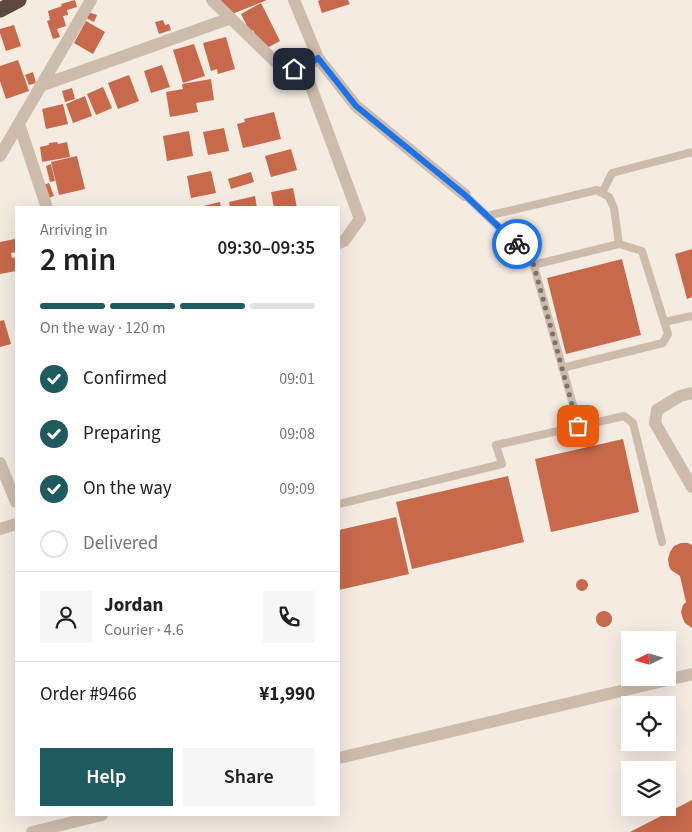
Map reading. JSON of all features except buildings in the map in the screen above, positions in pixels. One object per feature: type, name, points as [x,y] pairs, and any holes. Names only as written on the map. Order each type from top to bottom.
[{"type":"highway","points":[[0,10],[20,0]]},
{"type":"street","points":[[0,156],[91,0]]},
{"type":"street","points":[[212,0],[284,70],[304,68],[318,58]]},
{"type":"street","points":[[294,0],[318,58],[356,106],[465,195]]},
{"type":"street","points":[[40,86],[231,18]]},
{"type":"street","points":[[304,68],[360,219],[344,241],[340,243]]},
{"type":"street","points":[[18,124],[46,206]]},
{"type":"street","points":[[692,393],[680,396],[657,410],[655,422],[692,487]]},
{"type":"street","points":[[0,463],[15,500]]},
{"type":"street","points":[[0,529],[15,524]]},
{"type":"street","points":[[340,758],[692,674]]},
{"type":"street","points":[[32,832],[98,816]]},
{"type":"lane","points":[[602,193],[612,173],[692,152]]},
{"type":"lane","points":[[487,216],[597,190],[609,197],[614,208],[619,244]]},
{"type":"lane","points":[[465,195],[532,259],[578,426]]},
{"type":"lane","points":[[534,265],[619,244],[642,250],[668,334],[663,343],[562,368]]},
{"type":"lane","points":[[664,322],[692,316]]},
{"type":"lane","points":[[340,504],[502,464],[496,446],[624,416],[634,423],[662,542]]},
{"type":"way so far","points":[[517,244],[532,259],[578,426]]},
{"type":"route","points":[[294,69],[304,68],[318,58],[356,106],[465,195],[517,244]]}]
